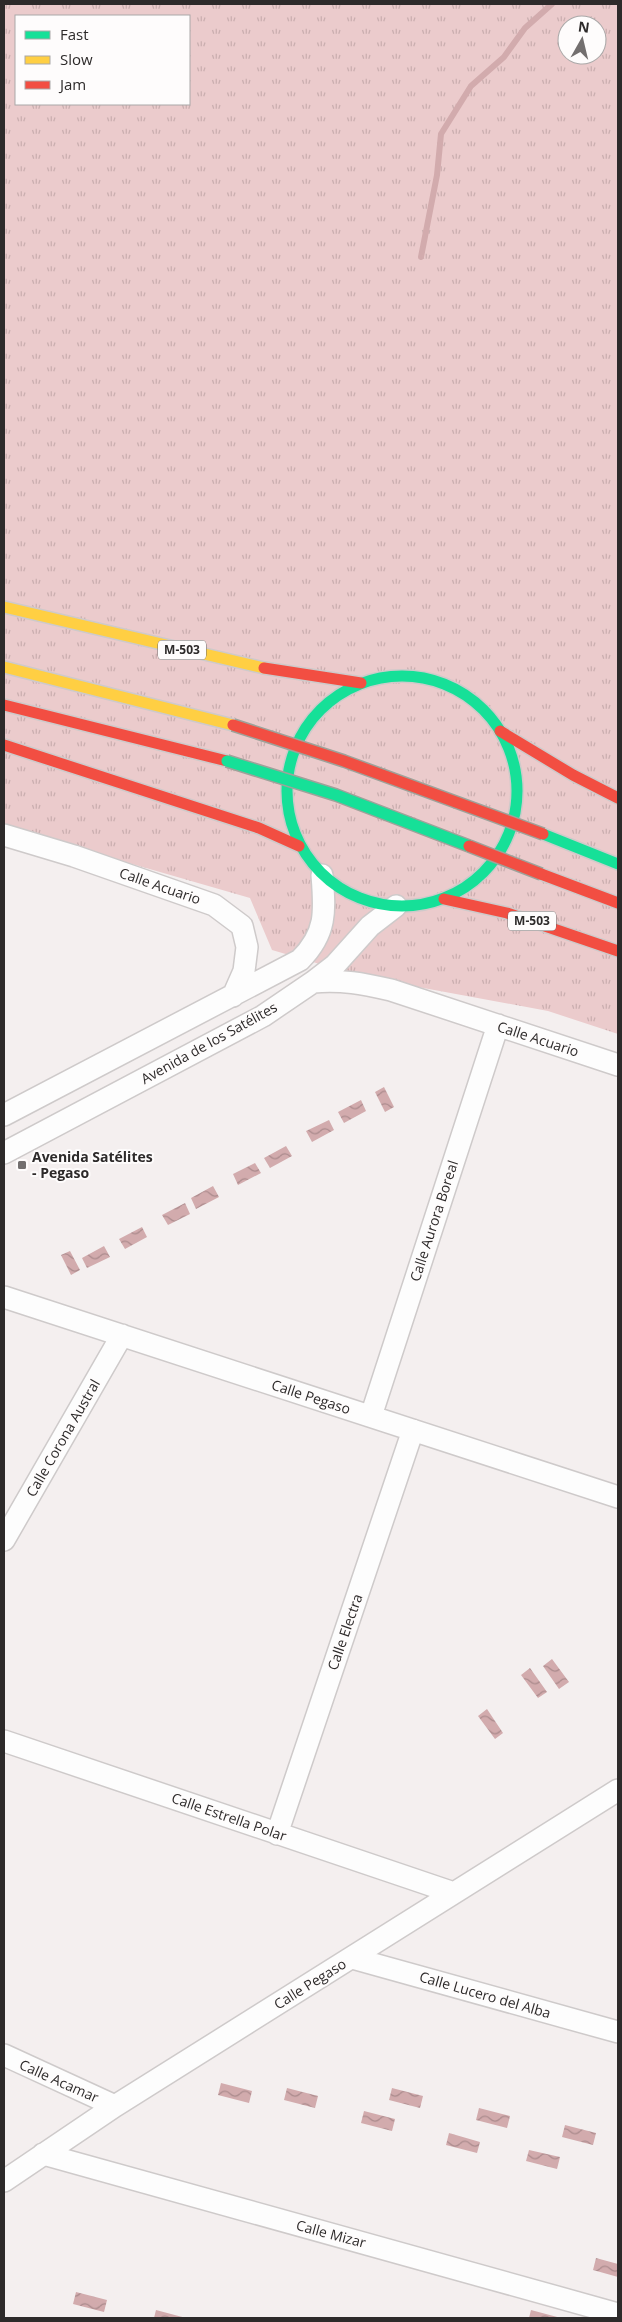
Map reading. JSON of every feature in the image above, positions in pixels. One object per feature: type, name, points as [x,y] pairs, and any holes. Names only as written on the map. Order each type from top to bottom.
[{"type":"main road","name":"M-503","points":[[4,607],[292,674],[361,683]]},
{"type":"main road","points":[[4,667],[234,725],[344,761],[543,834],[618,864]]},
{"type":"main road","points":[[500,731],[515,768],[516,808],[503,846],[478,878],[444,899],[420,905],[396,906],[369,902],[353,895],[322,875],[300,846],[287,808],[288,769],[302,732],[328,702],[361,683],[388,676],[414,676],[441,682],[475,701],[500,731],[534,753],[618,798]]},
{"type":"main road","points":[[4,704],[227,761],[336,796],[618,903]]},
{"type":"main road","points":[[4,745],[260,828],[300,846]]},
{"type":"main road","name":"M-503","points":[[444,899],[507,913],[618,951]]},
{"type":"street","name":"Calle Acuario","points":[[4,835],[74,856],[214,904],[242,926],[247,948],[244,971],[233,996]]},
{"type":"street","name":"Avenida de los Satélites","points":[[4,1115],[286,970],[300,960],[309,951],[320,934],[325,910],[322,875]]},
{"type":"street","name":"Avenida de los Satélites","points":[[4,1153],[263,1016],[335,965],[370,926],[396,906]]},
{"type":"street","name":"Calle Acuario","points":[[313,982],[333,980],[354,982],[391,990],[618,1065]]},
{"type":"street","name":"Calle Aurora Boreal","points":[[371,1416],[498,1025]]},
{"type":"street","name":"Calle Pegaso","points":[[4,1297],[618,1497]]},
{"type":"street","name":"Calle Corona Austral","points":[[4,1540],[122,1336]]},
{"type":"street","name":"Calle Electra","points":[[277,1834],[413,1430]]},
{"type":"street","name":"Calle Estrella Polar","points":[[4,1741],[454,1893]]},
{"type":"street","name":"Calle Pegaso","points":[[4,2181],[115,2106],[618,1790]]},
{"type":"street","name":"Calle Lucero del Alba","points":[[352,1958],[618,2032]]},
{"type":"street","name":"Calle Acamar","points":[[4,2056],[115,2106]]},
{"type":"street","name":"Calle Mizar","points":[[43,2154],[618,2314]]},
{"type":"green space","points":[[4,4],[618,4],[618,1034],[548,1011],[364,977],[272,950],[250,898],[4,827]]},
{"type":"water","points":[[384,1087],[394,1107],[385,1112],[375,1092]]},
{"type":"water","points":[[361,1100],[366,1111],[344,1123],[338,1112]]},
{"type":"water","points":[[329,1120],[334,1130],[312,1142],[306,1131]]},
{"type":"water","points":[[286,1146],[292,1156],[270,1168],[264,1158]]},
{"type":"water","points":[[255,1163],[261,1173],[238,1185],[233,1174]]},
{"type":"water","points":[[213,1186],[219,1197],[196,1209],[191,1198]]},
{"type":"water","points":[[185,1203],[190,1214],[168,1225],[162,1215]]},
{"type":"water","points":[[142,1227],[147,1237],[125,1249],[119,1239]]},
{"type":"water","points":[[104,1246],[110,1257],[87,1268],[82,1258]]},
{"type":"water","points":[[70,1251],[80,1270],[71,1275],[61,1255]]},
{"type":"water","points":[[552,1659],[569,1682],[559,1689],[543,1666]]},
{"type":"water","points":[[530,1668],[547,1692],[538,1698],[521,1675]]},
{"type":"water","points":[[487,1709],[503,1733],[495,1739],[478,1716]]},
{"type":"water","points":[[221,2083],[252,2091],[249,2103],[218,2095]]},
{"type":"water","points":[[287,2088],[318,2096],[315,2108],[284,2100]]},
{"type":"water","points":[[392,2088],[423,2096],[420,2108],[389,2100]]},
{"type":"water","points":[[479,2108],[510,2116],[507,2128],[476,2120]]},
{"type":"water","points":[[364,2111],[395,2119],[392,2131],[361,2123]]},
{"type":"water","points":[[565,2125],[596,2133],[593,2145],[562,2137]]},
{"type":"water","points":[[449,2133],[480,2142],[477,2153],[446,2145]]},
{"type":"water","points":[[529,2150],[560,2157],[557,2169],[526,2161]]},
{"type":"water","points":[[596,2258],[618,2264],[618,2277],[593,2270]]},
{"type":"water","points":[[76,2292],[107,2300],[104,2312],[73,2304]]},
{"type":"water","points":[[156,2310],[186,2318],[154,2318]]},
{"type":"water","points":[[531,2310],[561,2318],[529,2318]]},
{"type":"waterway","points":[[421,257],[437,175],[441,134],[471,86],[504,57],[525,28],[552,4]]},
{"type":"traffic: fast","points":[[402,676],[424,678],[446,685],[475,702],[491,718],[503,737],[512,758],[517,791],[515,813],[508,835],[491,864],[475,880],[456,892],[435,901],[402,906],[380,904],[358,897],[329,880],[313,864],[301,845],[292,824],[287,791],[289,769],[296,747],[313,718],[329,702],[348,690],[369,681],[402,676]]},
{"type":"traffic: fast","points":[[227,761],[336,795],[469,846]]},
{"type":"traffic: fast","points":[[543,834],[618,864]]},
{"type":"traffic: slow","points":[[4,607],[264,668]]},
{"type":"traffic: slow","points":[[4,667],[233,725]]},
{"type":"traffic: jam","points":[[264,668],[361,683]]},
{"type":"traffic: jam","points":[[4,705],[227,761]]},
{"type":"traffic: jam","points":[[233,725],[344,761],[543,834]]},
{"type":"traffic: jam","points":[[500,731],[573,775],[618,798]]},
{"type":"traffic: jam","points":[[4,745],[259,828],[299,846]]},
{"type":"traffic: jam","points":[[469,846],[541,874]]},
{"type":"traffic: jam","points":[[541,874],[618,903]]},
{"type":"traffic: jam","points":[[444,899],[507,913],[618,951]]},
{"type":"place","name":"Avenida Satélites - Pegaso","points":[[22,1165]]}]
